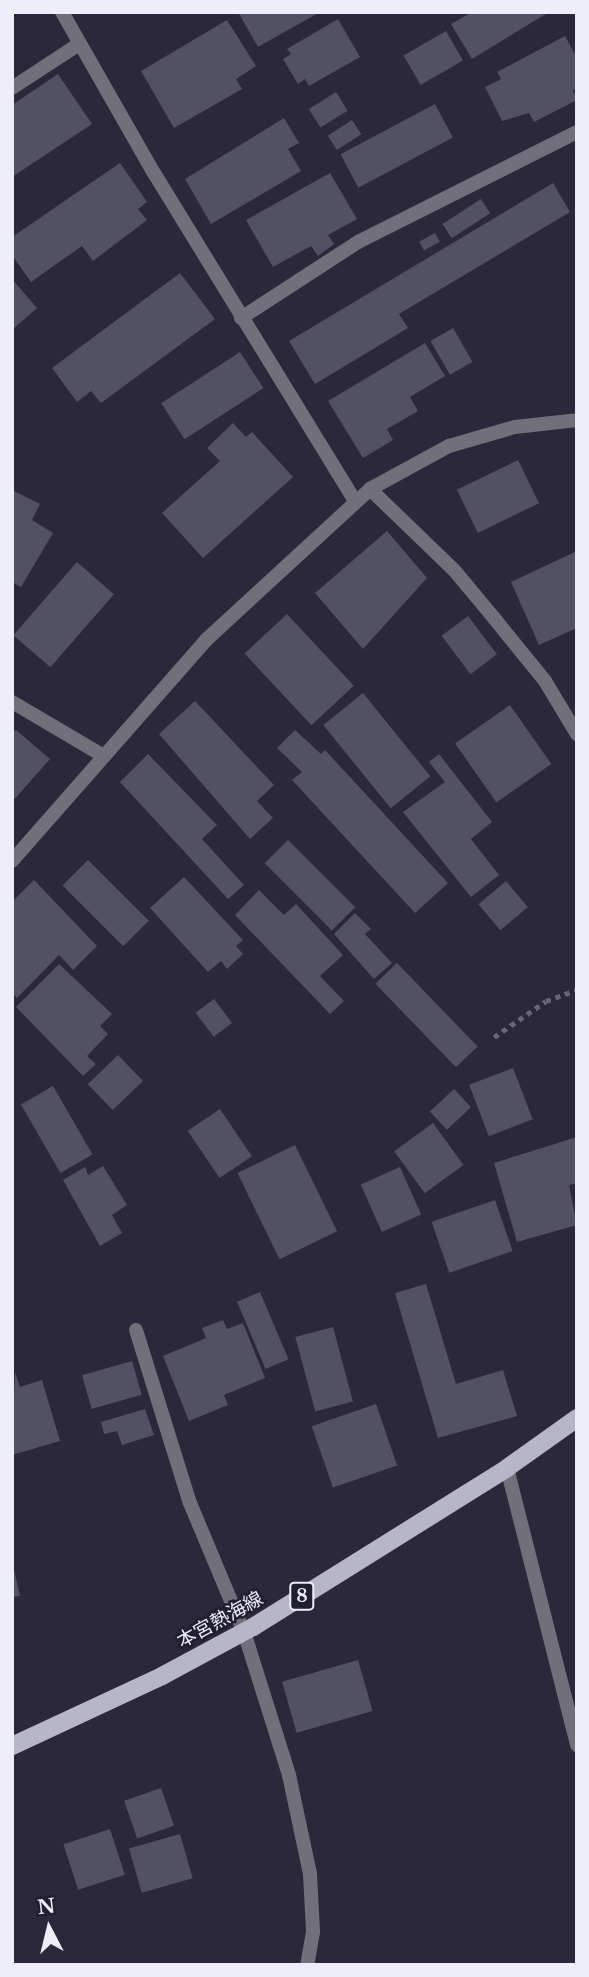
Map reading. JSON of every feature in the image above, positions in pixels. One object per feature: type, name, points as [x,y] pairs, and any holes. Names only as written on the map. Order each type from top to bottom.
[{"type":"main road","name":"本宮熱海線","points":[[12,1746],[244,1632],[507,1468],[577,1419]]},
{"type":"street","points":[[62,12],[242,318],[355,501]]},
{"type":"street","points":[[12,88],[79,44]]},
{"type":"street","points":[[242,318],[358,242],[577,132]]},
{"type":"street","points":[[12,861],[102,755],[206,640],[370,489],[449,446],[515,427],[577,420]]},
{"type":"street","points":[[370,489],[454,570],[545,681],[577,734]]},
{"type":"street","points":[[12,702],[102,755]]},
{"type":"street","points":[[136,1330],[190,1503],[244,1632],[289,1775],[310,1874],[313,1932],[307,1965]]},
{"type":"street","points":[[507,1468],[577,1745]]},
{"type":"path","points":[[494,1037],[547,1001],[577,990]]},
{"type":"building","points":[[238,12],[320,12],[258,47]]},
{"type":"building","points":[[472,12],[549,12],[472,59],[451,24]]},
{"type":"building","points":[[338,19],[360,57],[309,86],[305,79],[298,84],[283,59],[291,54],[287,49]]},
{"type":"building","points":[[227,20],[256,66],[236,79],[242,89],[174,128],[141,71]]},
{"type":"building","points":[[446,31],[463,60],[421,85],[404,56]]},
{"type":"building","points":[[565,36],[577,58],[577,88],[573,90],[577,100],[534,122],[529,113],[502,121],[485,87],[501,79],[497,72]]},
{"type":"building","points":[[58,74],[92,124],[12,177],[12,105]]},
{"type":"building","points":[[336,92],[348,111],[321,128],[309,109]]},
{"type":"building","points":[[435,104],[453,138],[358,188],[341,154]]},
{"type":"building","points":[[284,118],[299,143],[288,149],[301,171],[211,224],[185,179]]},
{"type":"building","points":[[352,120],[361,134],[337,150],[328,136]]},
{"type":"building","points":[[120,163],[147,202],[138,209],[147,220],[93,261],[82,246],[31,282],[12,255],[12,237]]},
{"type":"building","points":[[330,173],[357,219],[328,235],[334,244],[318,256],[311,246],[273,267],[246,220]]},
{"type":"building","points":[[553,183],[570,212],[399,314],[408,328],[315,384],[289,341]]},
{"type":"building","points":[[481,199],[490,213],[452,238],[442,224]]},
{"type":"building","points":[[435,233],[440,242],[424,250],[419,242]]},
{"type":"building","points":[[180,273],[215,319],[101,403],[91,391],[77,402],[52,368]]},
{"type":"building","points":[[12,279],[37,308],[12,330]]},
{"type":"building","points":[[453,328],[472,362],[450,375],[430,341]]},
{"type":"building","points":[[425,343],[445,376],[410,397],[418,411],[387,429],[393,440],[363,458],[328,401]]},
{"type":"building","points":[[240,352],[263,388],[185,439],[161,403]]},
{"type":"building","points":[[233,423],[246,437],[252,432],[293,477],[203,558],[162,513],[220,461],[207,448]]},
{"type":"building","points":[[518,460],[539,503],[478,533],[457,490]]},
{"type":"building","points":[[12,490],[40,504],[32,520],[53,533],[21,587],[12,582]]},
{"type":"building","points":[[387,531],[427,578],[363,649],[315,593]]},
{"type":"building","points":[[577,551],[577,628],[539,645],[511,582]]},
{"type":"building","points":[[77,562],[114,594],[50,667],[13,635]]},
{"type":"building","points":[[287,614],[354,686],[311,725],[245,654]]},
{"type":"building","points":[[468,616],[497,654],[471,674],[442,636]]},
{"type":"building","points":[[363,693],[430,776],[391,808],[323,725]]},
{"type":"building","points":[[195,701],[274,785],[257,801],[273,818],[250,839],[159,734]]},
{"type":"building","points":[[510,705],[551,764],[496,802],[455,743]]},
{"type":"building","points":[[16,730],[50,759],[12,802],[12,733]]},
{"type":"building","points":[[295,730],[321,754],[325,750],[448,883],[415,913],[292,780],[302,772],[277,748]]},
{"type":"building","points":[[148,754],[217,825],[202,839],[244,885],[228,899],[120,782]]},
{"type":"building","points":[[439,754],[492,822],[471,839],[499,875],[471,897],[403,812],[445,782],[429,762]]},
{"type":"building","points":[[288,840],[355,907],[332,931],[265,863]]},
{"type":"building","points":[[88,860],[149,921],[123,946],[63,885]]},
{"type":"building","points":[[184,877],[243,940],[236,946],[243,954],[227,969],[221,961],[208,972],[150,908]]},
{"type":"building","points":[[34,880],[97,946],[73,970],[59,955],[17,998],[12,993],[12,902]]},
{"type":"building","points":[[506,881],[528,907],[500,930],[478,904]]},
{"type":"building","points":[[259,890],[284,915],[296,904],[343,955],[320,976],[344,1001],[330,1014],[235,915]]},
{"type":"building","points":[[355,913],[371,929],[365,934],[392,963],[374,979],[334,934]]},
{"type":"building","points":[[397,963],[478,1046],[456,1067],[375,984]]},
{"type":"building","points":[[59,964],[112,1014],[100,1026],[108,1034],[87,1056],[96,1064],[83,1076],[16,1007]]},
{"type":"building","points":[[214,999],[232,1023],[214,1037],[196,1013]]},
{"type":"building","points":[[118,1055],[143,1081],[113,1110],[88,1084]]},
{"type":"building","points":[[513,1068],[533,1119],[489,1136],[469,1085]]},
{"type":"building","points":[[53,1086],[92,1154],[60,1173],[21,1104]]},
{"type":"building","points":[[454,1089],[471,1107],[447,1130],[430,1112]]},
{"type":"building","points":[[220,1109],[252,1156],[220,1178],[188,1131]]},
{"type":"building","points":[[433,1123],[464,1165],[425,1193],[394,1151]]},
{"type":"building","points":[[577,1137],[577,1183],[569,1185],[577,1225],[517,1242],[494,1163]]},
{"type":"building","points":[[295,1145],[337,1231],[280,1259],[237,1173]]},
{"type":"building","points":[[103,1166],[127,1205],[112,1215],[122,1233],[100,1246],[63,1180],[85,1167],[88,1175]]},
{"type":"building","points":[[400,1167],[421,1215],[382,1232],[361,1184]]},
{"type":"building","points":[[495,1200],[513,1251],[449,1273],[432,1222]]},
{"type":"building","points":[[426,1284],[456,1384],[503,1370],[517,1416],[438,1438],[395,1293]]},
{"type":"building","points":[[260,1292],[289,1359],[266,1369],[237,1302]]},
{"type":"building","points":[[223,1320],[227,1329],[243,1323],[265,1378],[224,1395],[228,1405],[189,1421],[163,1356],[206,1338],[202,1328]]},
{"type":"building","points":[[333,1327],[353,1401],[315,1411],[295,1337]]},
{"type":"building","points":[[132,1361],[142,1395],[92,1409],[82,1375]]},
{"type":"building","points":[[15,1372],[20,1387],[42,1380],[60,1441],[12,1455]]},
{"type":"building","points":[[376,1404],[397,1465],[333,1488],[312,1426]]},
{"type":"building","points":[[145,1409],[154,1435],[122,1445],[117,1431],[104,1434],[101,1422]]},
{"type":"building","points":[[12,1561],[20,1596],[12,1597]]},
{"type":"building","points":[[358,1660],[373,1711],[297,1733],[282,1682]]},
{"type":"building","points":[[161,1788],[174,1826],[137,1839],[124,1801]]},
{"type":"building","points":[[110,1829],[125,1875],[78,1890],[63,1844]]},
{"type":"building","points":[[180,1834],[193,1878],[142,1893],[129,1849]]}]
